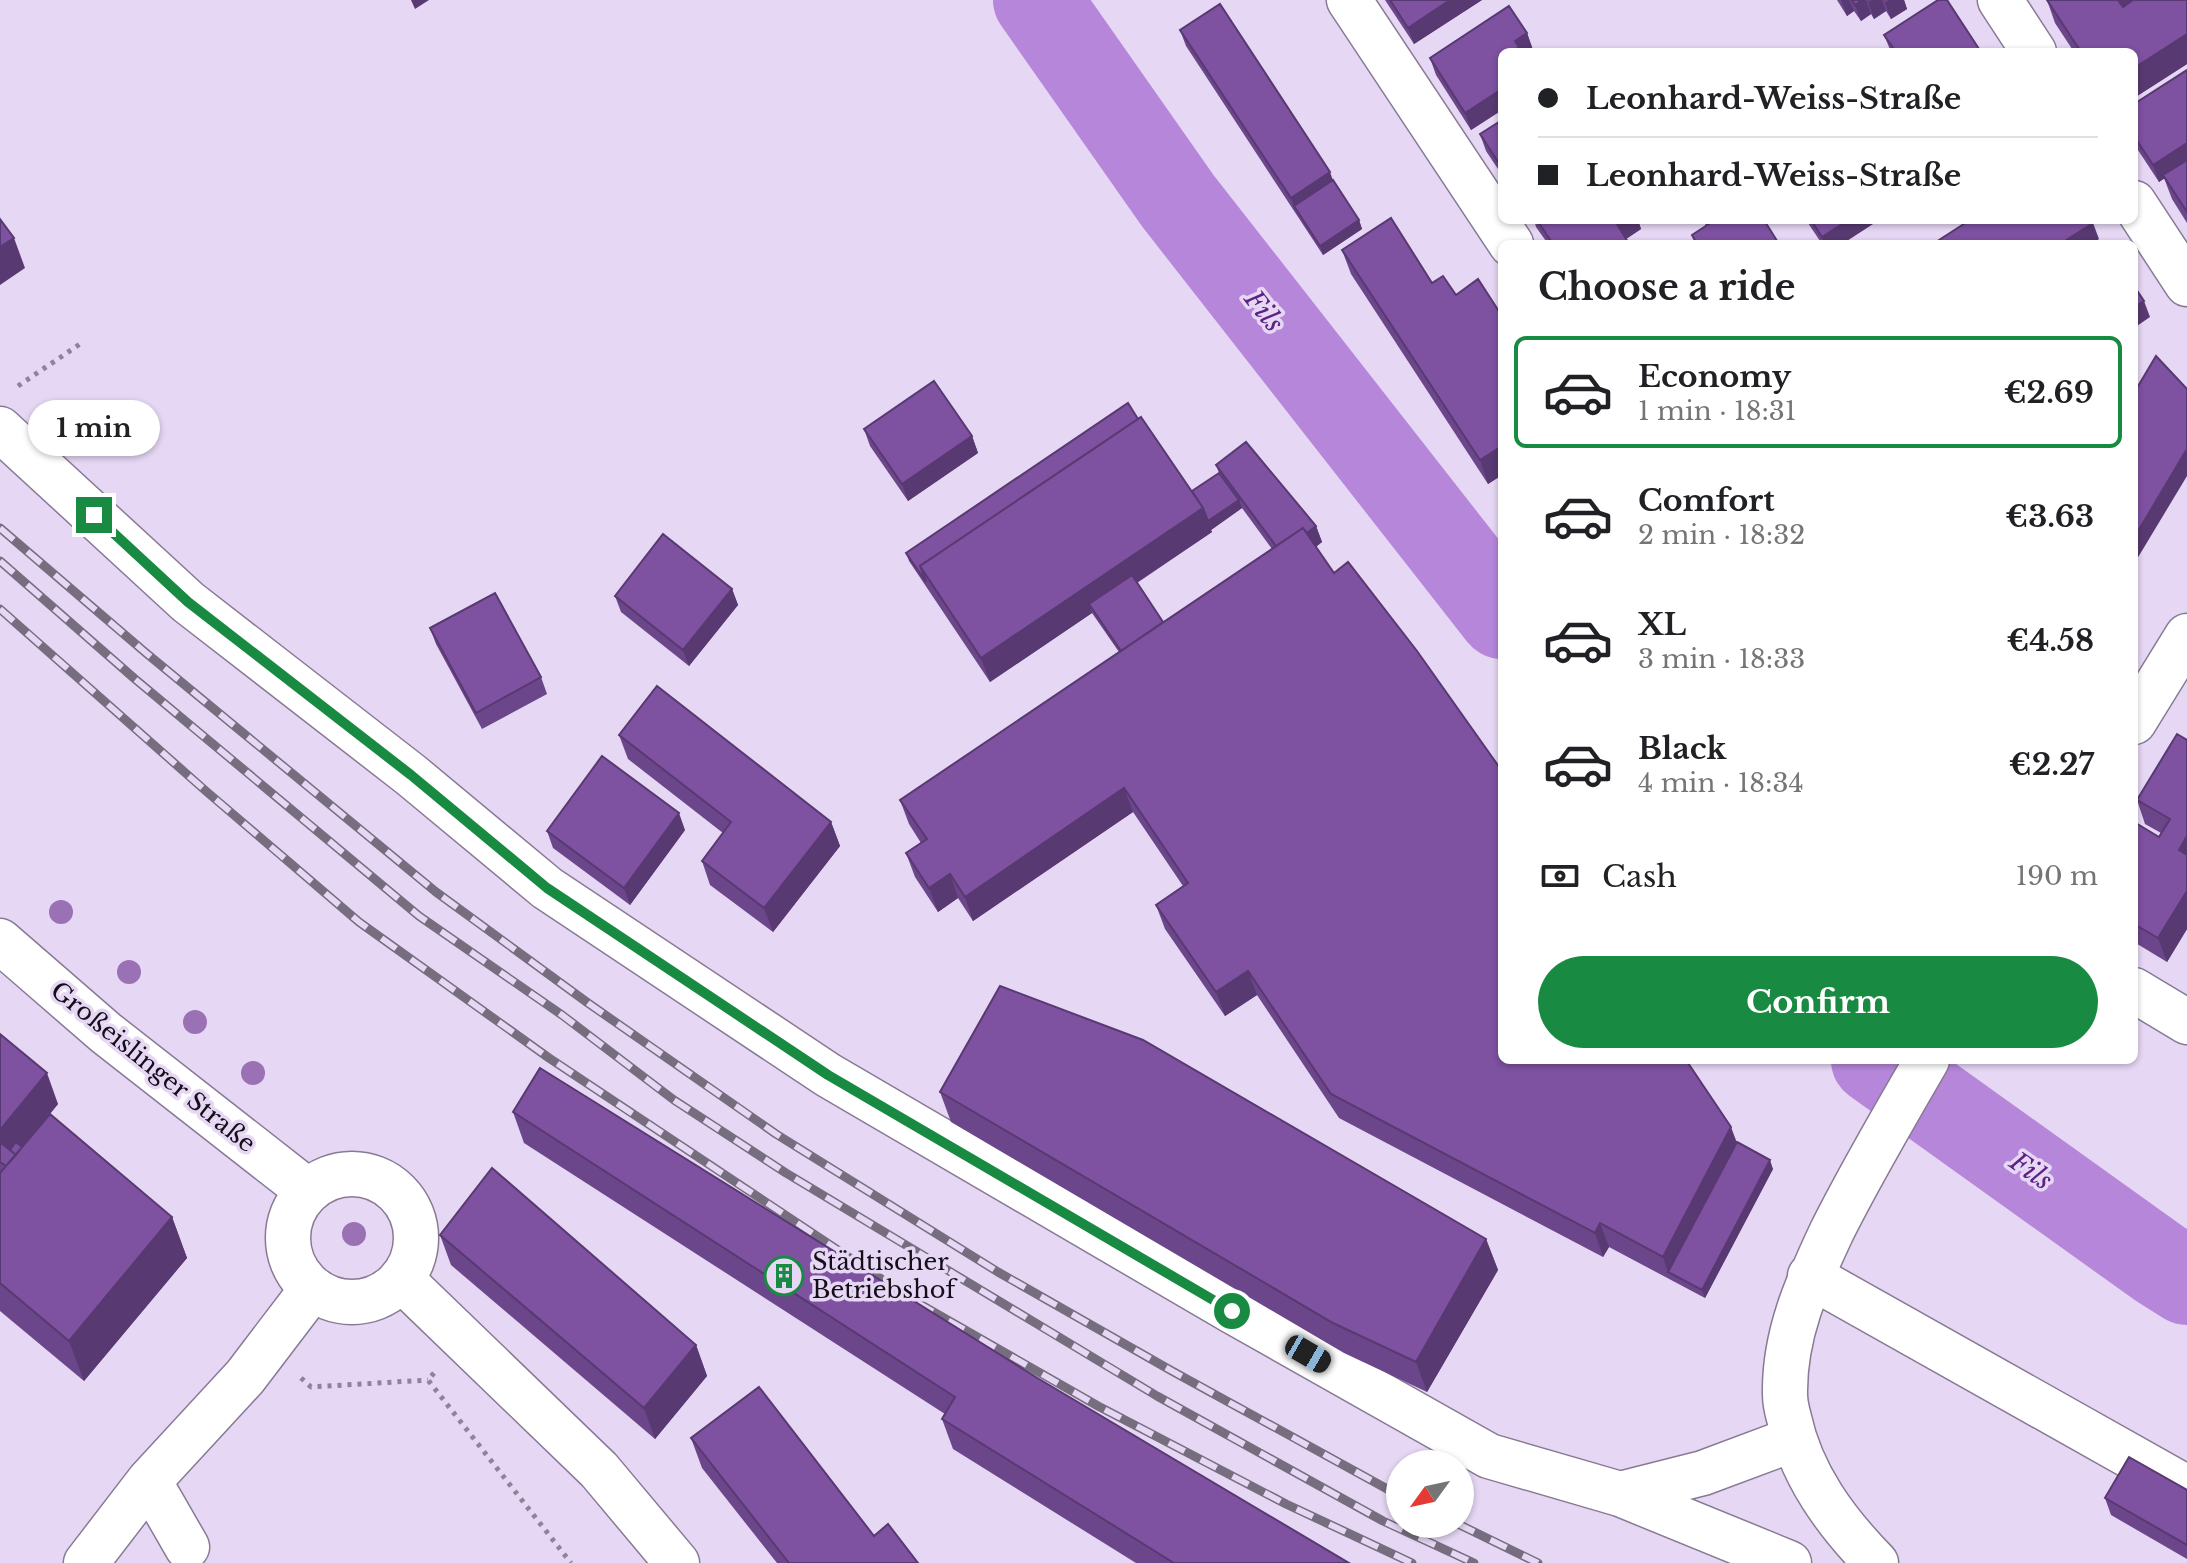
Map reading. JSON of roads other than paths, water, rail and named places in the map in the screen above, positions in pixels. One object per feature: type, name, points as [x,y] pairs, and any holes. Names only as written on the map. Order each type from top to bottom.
[{"type":"street","points":[[1349,0],[1508,240]]},
{"type":"street","points":[[2000,0],[2031,48]]},
{"type":"street","points":[[2138,209],[2187,284]]},
{"type":"street","points":[[6,409],[188,602],[411,775],[547,888],[828,1075],[1232,1311],[1489,1456],[1620,1494],[1789,1563]]},
{"type":"street","points":[[2138,716],[2187,636]]},
{"type":"street","name":"Großeislinger Straße","points":[[0,941],[106,1033],[308,1191]]},
{"type":"street","points":[[2138,992],[2187,1022]]},
{"type":"street","points":[[1876,1563],[1848,1535],[1815,1487],[1794,1439],[1784,1397],[1788,1346],[1810,1276],[1856,1183],[1925,1064]]},
{"type":"street","points":[[342,1174],[361,1174],[380,1180],[396,1191],[408,1206],[416,1243],[411,1263],[401,1279],[386,1292],[368,1300],[349,1302],[329,1299],[312,1289],[298,1273],[289,1252],[288,1230],[294,1209],[308,1191],[323,1180],[342,1174]]},
{"type":"street","points":[[1810,1276],[2187,1488]]},
{"type":"street","points":[[401,1279],[599,1470],[677,1563]]},
{"type":"street","points":[[86,1563],[149,1481],[245,1377],[312,1289]]},
{"type":"street","points":[[1620,1494],[1703,1473],[1794,1439]]},
{"type":"street","points":[[149,1481],[187,1547]]},
{"type":"waterway","name":"Fils","points":[[1037,0],[1178,201],[1498,610]]},
{"type":"waterway","name":"Fils","points":[[1881,1064],[2187,1281]]},
{"type":"railway","points":[[0,528],[436,892],[776,1134],[998,1272],[1386,1488]]},
{"type":"railway","points":[[0,561],[135,679],[419,916],[562,1015],[674,1100],[786,1173],[1157,1396],[1383,1521],[1474,1563]]},
{"type":"railway","points":[[0,609],[359,922],[549,1058],[916,1302],[1098,1406],[1286,1504],[1412,1563]]},
{"type":"railway","points":[[1474,1532],[1538,1563]]},
{"type":"place","name":"Städtischer Betriebshof","points":[[784,1276]]}]
